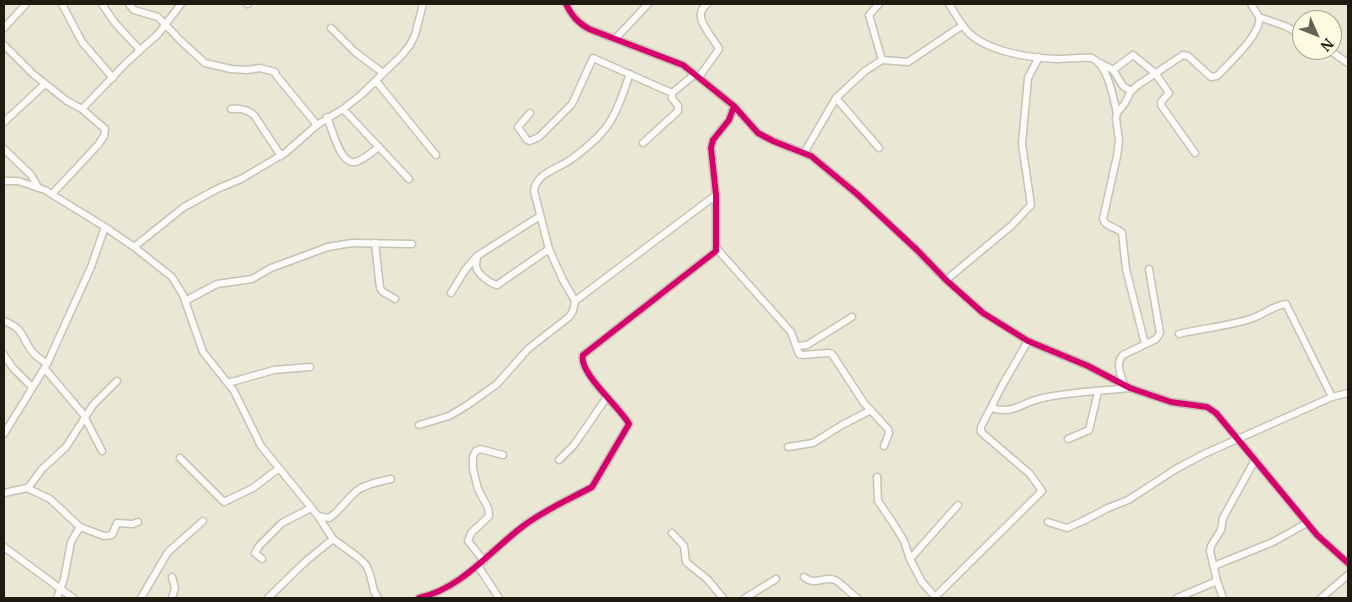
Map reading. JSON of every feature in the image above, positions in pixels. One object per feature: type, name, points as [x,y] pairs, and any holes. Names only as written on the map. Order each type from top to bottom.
[{"type":"street","points":[[4,28],[26,4]]},
{"type":"street","points":[[62,4],[82,42],[114,78]]},
{"type":"street","points":[[102,4],[115,24],[140,50]]},
{"type":"street","points":[[129,4],[134,10],[155,16],[166,24],[181,42],[205,63],[231,69],[247,70],[260,68],[275,72],[276,76],[317,125]]},
{"type":"street","points":[[82,109],[158,34],[180,4]]},
{"type":"street","points":[[134,247],[184,207],[217,189],[241,179],[281,156],[327,117],[343,109],[376,81],[402,55],[415,35],[423,4]]},
{"type":"street","points":[[566,4],[579,24],[683,65],[734,106],[758,133],[772,141],[811,156],[857,194],[983,313],[1028,340],[1088,366],[1127,386],[1171,402],[1207,407],[1223,419],[1317,535],[1348,563]]},
{"type":"street","points":[[614,39],[648,4]]},
{"type":"street","points":[[672,93],[697,76],[717,54],[719,49],[703,25],[700,13],[707,4]]},
{"type":"street","points":[[880,4],[869,15],[882,60]]},
{"type":"street","points":[[950,4],[968,32],[977,39],[998,49],[1018,54],[1039,57],[1092,58],[1113,70],[1123,86],[1131,91]]},
{"type":"street","points":[[1117,112],[1125,103],[1131,91],[1183,55],[1188,56],[1211,77],[1217,76],[1254,36],[1259,25],[1259,16],[1251,4]]},
{"type":"street","points":[[1259,16],[1292,30]]},
{"type":"street","points":[[804,153],[836,98],[858,77],[882,60],[908,62],[963,25]]},
{"type":"street","points":[[331,28],[355,52],[383,73]]},
{"type":"street","points":[[4,45],[10,53],[45,84],[104,126],[106,132],[98,145],[52,194]]},
{"type":"street","points":[[1113,70],[1132,55],[1155,73],[1169,93],[1161,102],[1161,105],[1195,153]]},
{"type":"street","points":[[946,280],[1012,226],[1031,206],[1022,144],[1028,78],[1039,57]]},
{"type":"street","points":[[530,112],[518,127],[526,140],[530,141],[539,137],[572,104],[593,58],[672,93]]},
{"type":"street","points":[[1099,62],[1106,77],[1117,112],[1119,141],[1103,219],[1105,223],[1122,233],[1126,269],[1145,344]]},
{"type":"street","points":[[418,425],[449,416],[497,384],[528,349],[569,317],[573,311],[575,301],[549,249],[534,191],[536,182],[548,172],[572,159],[605,128],[615,113],[630,74]]},
{"type":"street","points":[[376,81],[436,155]]},
{"type":"street","points":[[4,122],[45,84]]},
{"type":"street","points":[[643,143],[678,111],[678,106],[672,98],[672,93]]},
{"type":"street","points":[[836,98],[878,148]]},
{"type":"street","points":[[419,598],[440,590],[481,564],[506,540],[538,515],[595,484],[629,424],[582,362],[583,355],[666,289],[713,255],[717,249],[716,195],[712,148],[713,140],[729,120],[734,106]]},
{"type":"street","points":[[231,109],[238,108],[249,111],[254,115],[281,156]]},
{"type":"street","points":[[343,109],[409,179]]},
{"type":"street","points":[[327,117],[346,160],[358,162],[379,147]]},
{"type":"street","points":[[4,150],[31,175],[38,187]]},
{"type":"street","points":[[4,181],[12,180],[38,187],[52,194],[134,247],[172,277],[185,300],[203,352],[234,391],[255,437],[278,469],[318,516],[326,531],[333,539],[360,558],[366,565],[378,598]]},
{"type":"street","points":[[575,301],[716,195]]},
{"type":"street","points":[[450,293],[477,256],[540,216]]},
{"type":"street","points":[[4,434],[46,367],[91,267],[105,227]]},
{"type":"street","points":[[185,300],[217,284],[252,278],[267,270],[328,247],[352,243],[412,244]]},
{"type":"street","points":[[375,243],[380,288],[395,299]]},
{"type":"street","points":[[477,256],[476,265],[478,272],[492,284],[497,285],[549,249]]},
{"type":"street","points":[[717,249],[786,326],[795,339],[797,351],[800,355],[830,353],[864,403],[888,429],[889,434],[884,446]]},
{"type":"street","points":[[1127,386],[1118,364],[1120,358],[1123,354],[1156,339],[1160,333],[1149,269]]},
{"type":"street","points":[[1179,334],[1212,326],[1234,324],[1286,304],[1332,397]]},
{"type":"street","points":[[796,346],[807,345],[852,317]]},
{"type":"street","points":[[4,321],[10,323],[22,334],[32,351],[85,418],[102,451]]},
{"type":"street","points":[[876,477],[878,502],[904,541],[910,560],[922,582],[936,598],[1042,491],[1030,474],[981,432],[990,408],[1028,340]]},
{"type":"street","points":[[4,355],[7,364],[32,387]]},
{"type":"street","points":[[228,383],[274,370],[310,367]]},
{"type":"street","points":[[28,488],[42,469],[66,447],[95,402],[118,381]]},
{"type":"street","points":[[990,408],[1013,410],[1041,398],[1098,392],[1127,386]]},
{"type":"street","points":[[1068,439],[1089,430],[1098,392]]},
{"type":"street","points":[[1048,522],[1067,528],[1073,526],[1128,500],[1176,469],[1204,454],[1332,397],[1348,393]]},
{"type":"street","points":[[560,460],[574,445],[607,397]]},
{"type":"street","points":[[788,447],[813,443],[871,410]]},
{"type":"street","points":[[499,598],[468,541],[471,533],[489,516],[488,508],[478,489],[473,469],[473,456],[480,449],[503,454]]},
{"type":"street","points":[[180,458],[224,502],[253,488],[278,469]]},
{"type":"street","points":[[1223,598],[1216,581],[1210,550],[1219,536],[1223,518],[1232,500],[1255,460]]},
{"type":"street","points":[[318,516],[329,518],[359,490],[391,479]]},
{"type":"street","points":[[4,493],[28,488],[50,499],[80,527],[104,536],[110,536],[117,523],[133,524],[138,522]]},
{"type":"street","points":[[910,560],[958,505]]},
{"type":"street","points":[[262,560],[255,553],[259,546],[282,523],[311,508]]},
{"type":"street","points":[[141,598],[168,552],[203,521]]},
{"type":"street","points":[[1214,566],[1273,542],[1307,523]]},
{"type":"street","points":[[57,598],[64,579],[71,542],[80,527]]},
{"type":"street","points":[[672,533],[684,546],[686,562],[707,579],[723,598]]},
{"type":"street","points":[[268,598],[306,561],[333,539]]},
{"type":"street","points":[[5,550],[73,598]]},
{"type":"street","points":[[1320,598],[1348,574]]},
{"type":"street","points":[[804,576],[812,581],[831,578],[837,580],[857,598]]},
{"type":"street","points":[[172,577],[175,588],[172,598]]},
{"type":"street","points":[[745,598],[776,580]]},
{"type":"street","points":[[1177,598],[1216,581]]},
{"type":"cycle path","points":[[566,4],[575,18],[589,29],[683,65],[734,106],[758,133],[811,156],[857,194],[983,313],[1028,341],[1088,366],[1130,388],[1171,402],[1207,407],[1216,413],[1317,535],[1348,563]]},
{"type":"cycle path","points":[[419,598],[434,593],[462,578],[530,521],[592,487],[629,424],[593,381],[583,362],[583,355],[716,251],[716,195],[711,148],[713,140],[729,120],[734,106]]}]
